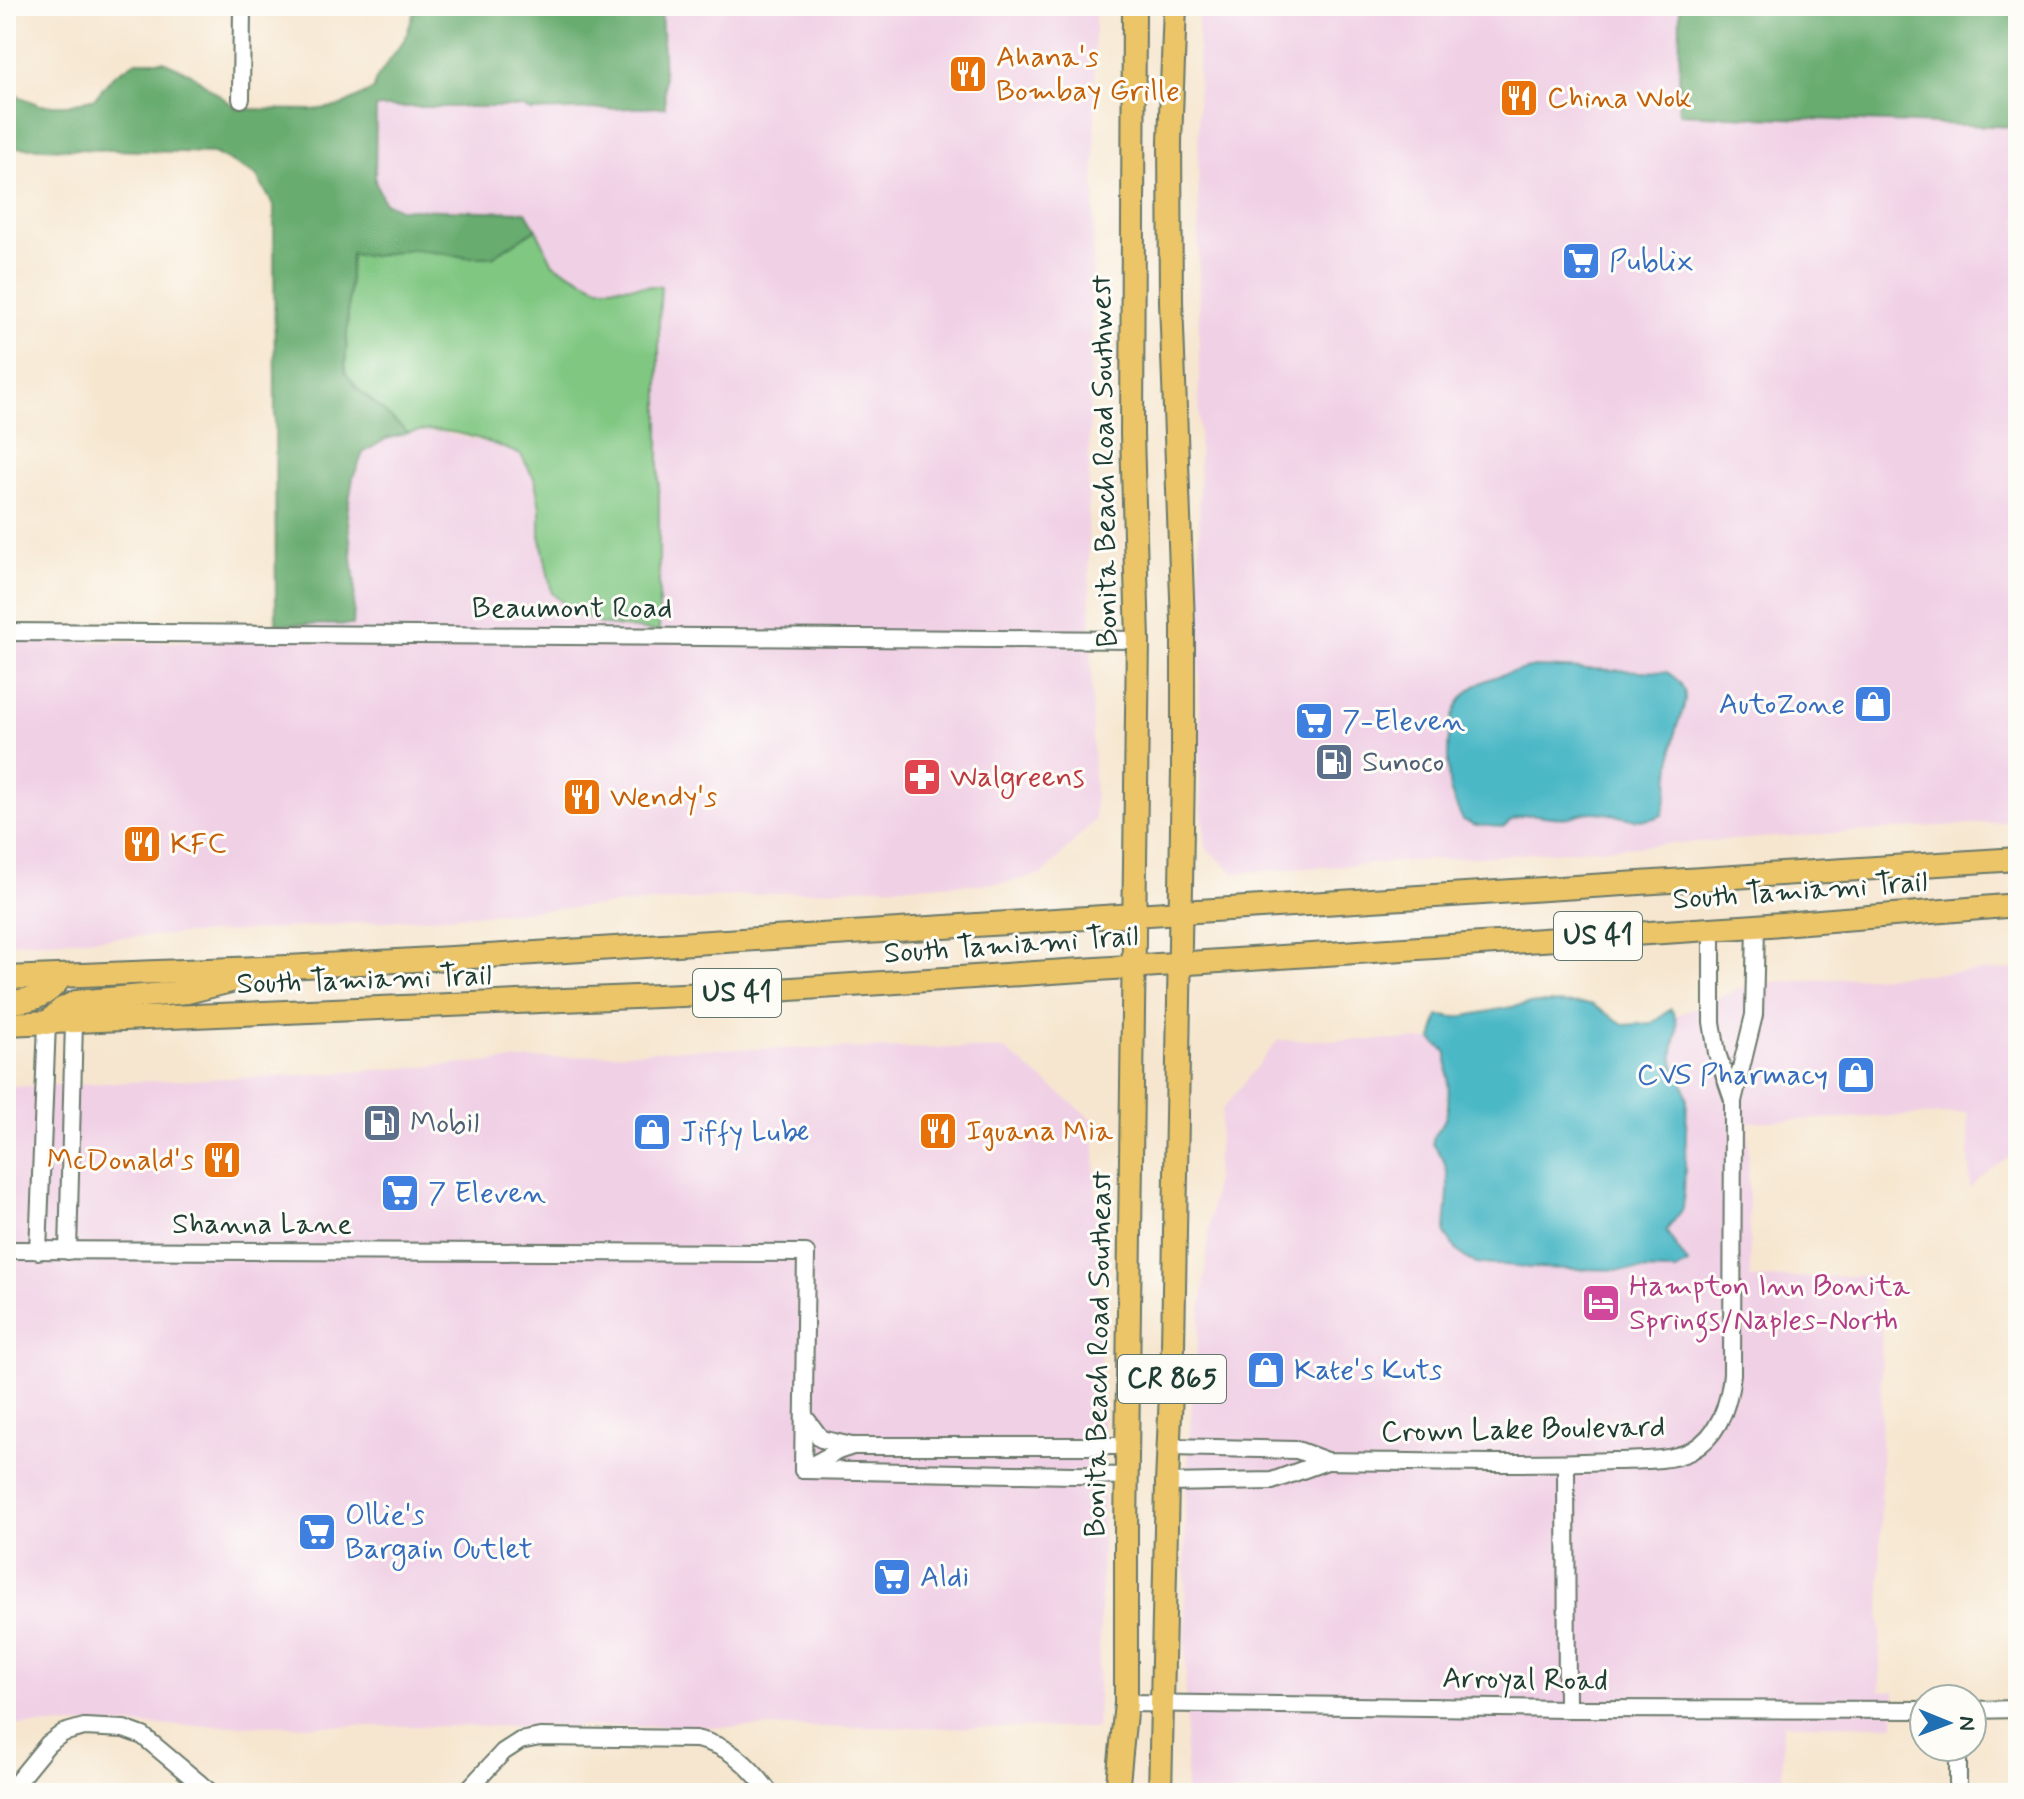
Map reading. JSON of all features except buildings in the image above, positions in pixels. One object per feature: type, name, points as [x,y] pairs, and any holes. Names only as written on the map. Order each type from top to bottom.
[{"type":"main road","name":"Bonita Beach Road Southwest","points":[[1133,915],[1138,640],[1132,434],[1134,6]]},
{"type":"main road","name":"CR 865","points":[[1160,1793],[1183,770],[1183,624],[1171,301],[1171,97],[1175,6]]},
{"type":"main road","points":[[1134,94],[1171,97]]},
{"type":"main road","name":"South Tamiami Trail","points":[[6,978],[287,967],[2018,859]]},
{"type":"main road","name":"South Tamiami Trail","points":[[6,1024],[713,994],[1756,926],[2018,905]]},
{"type":"main road","name":"Bonita Beach Road Southeast","points":[[1117,1793],[1126,1703],[1133,915]]},
{"type":"main road","points":[[47,1023],[62,1009],[76,1002],[187,992],[287,967]]},
{"type":"main road","points":[[6,1002],[40,997],[53,988],[61,977]]},
{"type":"street","points":[[241,99],[242,6]]},
{"type":"street","name":"Beaumont Road","points":[[6,632],[1138,640]]},
{"type":"street","name":"Crown Lake Boulevard","points":[[1170,1447],[1297,1450],[1327,1461],[1566,1463],[1668,1458],[1691,1451],[1711,1436],[1723,1416],[1730,1395],[1732,1374],[1733,1101],[1754,1015],[1756,926]]},
{"type":"street","name":"Crown Lake Boulevard","points":[[1712,929],[1712,1022],[1717,1053],[1733,1101]]},
{"type":"street","points":[[68,1251],[74,1022]]},
{"type":"street","points":[[38,1251],[47,1023]]},
{"type":"street","name":"Shanna Lane","points":[[6,1250],[806,1253],[803,1415]]},
{"type":"street","points":[[803,1415],[821,1439],[853,1446],[1127,1446]]},
{"type":"street","points":[[803,1415],[803,1470]]},
{"type":"street","points":[[803,1470],[853,1446]]},
{"type":"street","name":"Crown Lake Boulevard","points":[[1167,1483],[1272,1481],[1327,1461]]},
{"type":"street","points":[[1566,1463],[1567,1709]]},
{"type":"street","points":[[803,1470],[1127,1476]]},
{"type":"street","name":"Arroyal Road","points":[[1126,1703],[1908,1710]]},
{"type":"street","points":[[1988,1710],[2018,1709]]},
{"type":"street","points":[[8,1793],[48,1744],[63,1733],[84,1727],[124,1729],[143,1736],[211,1793]]},
{"type":"street","points":[[465,1793],[503,1752],[520,1741],[540,1737],[696,1739],[715,1742],[732,1753],[770,1793]]},
{"type":"street","points":[[1958,1763],[1958,1793]]},
{"type":"shaded area","points":[[661,6],[1095,6],[1088,525],[1095,820],[1043,874],[1006,883],[868,887],[231,932],[6,943],[6,641],[216,642],[218,623],[353,625],[355,584],[348,505],[353,478],[363,453],[386,439],[414,431],[441,432],[496,445],[521,455],[535,480],[545,565],[587,619],[628,630],[659,312],[598,287],[552,263],[526,212],[398,209],[384,202],[375,181],[376,107],[523,107],[531,111],[665,107]]},
{"type":"shaded area","points":[[1198,6],[1680,6],[1679,114],[2018,127],[2018,821],[1234,873],[1206,848],[1200,787]],"holes":[[[1535,667],[1667,672],[1684,707],[1674,734],[1670,775],[1609,815],[1596,811],[1567,817],[1527,814],[1514,816],[1503,827],[1476,825],[1463,820],[1450,796],[1449,729],[1452,714],[1469,690],[1493,678]]]},
{"type":"shaded area","points":[[2018,969],[2018,1154],[1980,1178],[1970,1189],[1968,1113],[1748,1122],[1750,1279],[1882,1275],[1880,1691],[1895,1691],[1894,1725],[1783,1724],[1782,1793],[1186,1793],[1185,1502],[1193,1387],[1222,1110],[1278,1040],[1432,1040],[1447,1053],[1445,1121],[1435,1131],[1447,1167],[1448,1207],[1445,1221],[1474,1263],[1515,1263],[1528,1268],[1676,1271],[1682,1252],[1672,1243],[1666,1231],[1675,1220],[1686,1140],[1687,1098],[1686,1084],[1673,1060],[1677,1033],[1675,1016],[1754,983]]},
{"type":"shaded area","points":[[683,1049],[1005,1050],[1094,1120],[1104,1481],[1097,1728],[6,1725],[6,1087],[304,1075]]},
{"type":"green space","points":[[416,6],[661,6],[665,107],[530,111],[523,107],[376,107],[375,181],[384,202],[399,209],[526,212],[536,229],[492,257],[467,257],[411,249],[374,256],[351,254],[345,372],[358,389],[408,433],[386,439],[363,453],[353,478],[347,512],[355,584],[353,625],[276,624],[274,206],[256,175],[214,153],[6,147],[6,91],[40,105],[68,105],[95,98],[113,76],[136,61],[163,61],[188,72],[238,109],[313,110],[341,106],[374,89],[375,81],[406,37]]},
{"type":"green space","points":[[1680,6],[2018,6],[2018,127],[1679,114]]},
{"type":"green space","points":[[536,229],[553,264],[598,287],[661,286],[659,632],[600,624],[574,613],[552,593],[540,535],[540,508],[535,480],[521,455],[480,439],[451,432],[422,430],[408,433],[358,389],[345,372],[351,254],[374,256],[411,249],[467,257],[492,257]]},
{"type":"water","points":[[1535,667],[1667,672],[1679,682],[1685,693],[1685,702],[1675,733],[1662,815],[1645,820],[1594,812],[1559,818],[1527,815],[1511,820],[1503,827],[1476,825],[1463,820],[1452,795],[1448,754],[1450,732],[1460,701],[1481,683]]},
{"type":"water","points":[[1537,1003],[1591,1004],[1625,1025],[1652,1023],[1671,1009],[1677,1024],[1673,1061],[1687,1098],[1683,1209],[1666,1231],[1688,1264],[1676,1271],[1484,1264],[1463,1256],[1445,1234],[1448,1175],[1440,1153],[1432,1144],[1444,1121],[1448,1097],[1447,1053],[1432,1040],[1438,1016],[1458,1017]]},
{"type":"place","name":"Ahana's Bombay Grille","points":[[968,74]]},
{"type":"place","name":"China Wok","points":[[1519,98]]},
{"type":"place","name":"Publix","points":[[1581,261]]},
{"type":"place","name":"AutoZone","points":[[1873,704]]},
{"type":"place","name":"7-Eleven","points":[[1314,721]]},
{"type":"place","name":"Sunoco","points":[[1334,762]]},
{"type":"place","name":"Walgreens","points":[[922,777]]},
{"type":"place","name":"Wendy's","points":[[582,797]]},
{"type":"place","name":"KFC","points":[[142,844]]},
{"type":"place","name":"CVS Pharmacy","points":[[1856,1075]]},
{"type":"place","name":"Mobil","points":[[382,1123]]},
{"type":"place","name":"Iguana Mia","points":[[938,1131]]},
{"type":"place","name":"Jiffy Lube","points":[[652,1132]]},
{"type":"place","name":"McDonald's","points":[[222,1160]]},
{"type":"place","name":"7 Eleven","points":[[400,1193]]},
{"type":"place","name":"Hampton Inn Bonita Springs/Naples-North","points":[[1601,1303]]},
{"type":"place","name":"Kate's Kuts","points":[[1266,1370]]},
{"type":"place","name":"Ollie's Bargain Outlet","points":[[317,1532]]},
{"type":"place","name":"Aldi","points":[[892,1577]]}]
